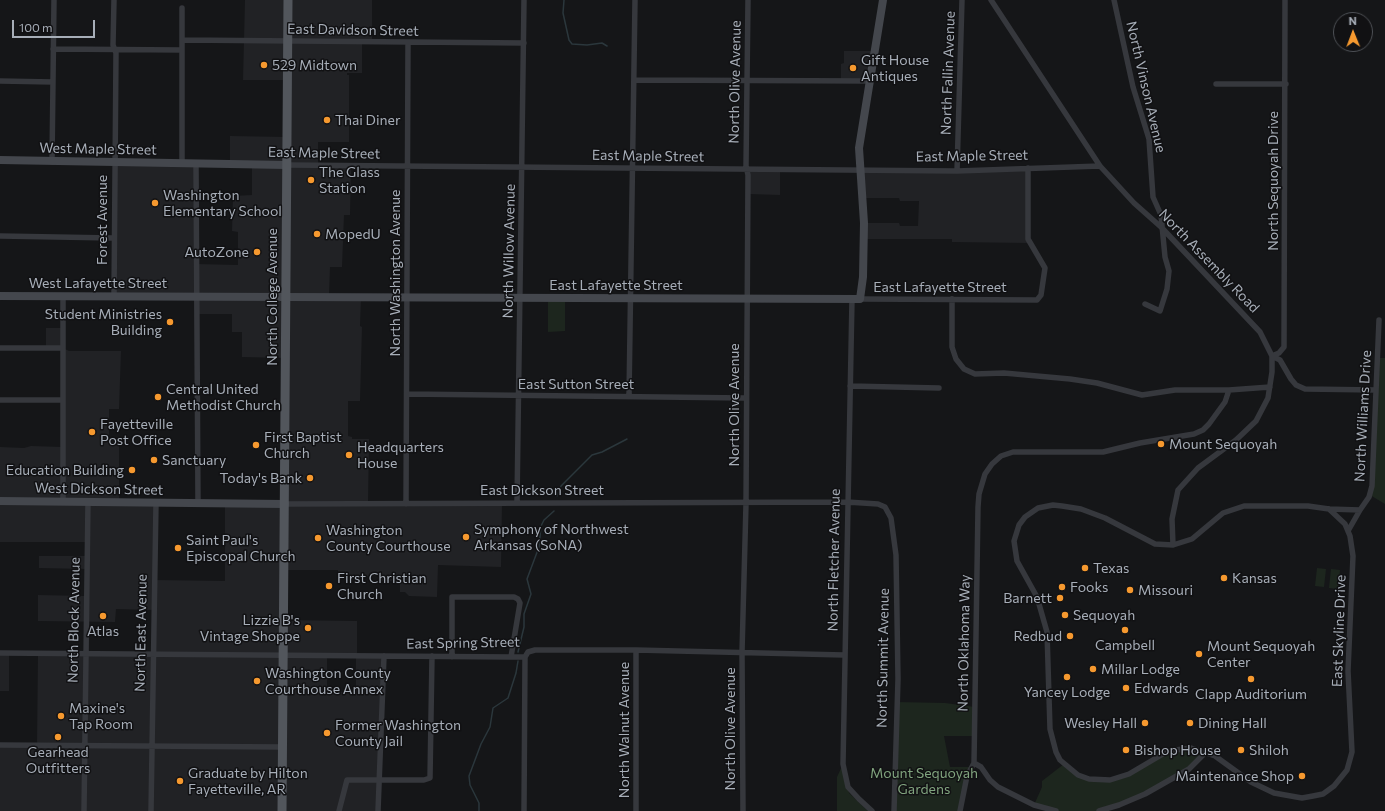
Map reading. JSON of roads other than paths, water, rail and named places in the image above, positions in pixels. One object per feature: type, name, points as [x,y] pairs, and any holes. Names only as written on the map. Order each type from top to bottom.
[{"type":"main road","name":"North College Avenue","points":[[282,811],[288,0]]},
{"type":"main road","points":[[856,299],[863,283],[864,239],[859,148],[883,0]]},
{"type":"main road","name":"West Maple Street","points":[[0,160],[196,164]]},
{"type":"main road","name":"East Maple Street","points":[[196,164],[287,165]]},
{"type":"main road","name":"West Lafayette Street","points":[[0,296],[196,296]]},
{"type":"main road","name":"East Lafayette Street","points":[[196,296],[856,299]]},
{"type":"main road","name":"West Dickson Street","points":[[0,501],[198,503]]},
{"type":"main road","name":"East Dickson Street","points":[[198,503],[285,504]]},
{"type":"street","points":[[52,162],[54,0]]},
{"type":"street","name":"Forest Avenue","points":[[114,0],[114,296]]},
{"type":"street","name":"North Willow Avenue","points":[[517,503],[524,0]]},
{"type":"street","points":[[629,396],[635,0]]},
{"type":"street","name":"North Olive Avenue","points":[[743,811],[742,652],[746,504],[745,398],[747,298],[748,0]]},
{"type":"street","name":"North Fallin Avenue","points":[[957,171],[962,0]]},
{"type":"street","name":"North Assembly Road","points":[[991,0],[1100,166],[1134,203],[1161,227],[1260,332],[1272,356]]},
{"type":"street","name":"North Vinson Avenue","points":[[1114,0],[1133,87],[1149,140],[1153,197],[1161,215],[1161,227],[1168,272],[1167,289],[1160,311],[1145,304]]},
{"type":"street","name":"North Sequoyah Drive","points":[[1272,356],[1279,354],[1284,347],[1286,0]]},
{"type":"street","points":[[182,8],[182,164]]},
{"type":"street","name":"East Davidson Street","points":[[182,40],[524,43]]},
{"type":"street","name":"North Washington Avenue","points":[[406,504],[408,43]]},
{"type":"street","points":[[53,49],[182,50]]},
{"type":"street","points":[[634,80],[748,82],[870,81]]},
{"type":"street","points":[[0,81],[53,82]]},
{"type":"street","points":[[1216,84],[1286,84]]},
{"type":"street","points":[[196,164],[198,503]]},
{"type":"street","name":"East Maple Street","points":[[287,165],[957,171],[1100,166]]},
{"type":"street","name":"East Lafayette Street","points":[[856,299],[1036,300],[1041,295],[1045,268],[1028,239],[1028,168]]},
{"type":"street","points":[[0,236],[113,238]]},
{"type":"street","points":[[63,296],[63,501]]},
{"type":"street","name":"North Fletcher Avenue","points":[[856,299],[850,386],[843,764],[848,787],[858,799],[872,811]]},
{"type":"street","points":[[952,299],[952,347],[956,359],[964,369],[975,374],[989,375],[1004,373],[1070,379],[1097,383],[1142,395],[1174,390],[1229,390],[1270,387]]},
{"type":"street","name":"North Williams Drive","points":[[1348,531],[1369,497],[1372,486],[1379,320]]},
{"type":"street","points":[[0,348],[63,348]]},
{"type":"street","points":[[1173,545],[1172,519],[1178,490],[1193,472],[1236,440],[1256,421],[1263,409],[1270,387],[1272,356],[1280,360],[1296,385],[1305,389],[1376,390]]},
{"type":"street","points":[[850,386],[939,388]]},
{"type":"street","name":"North Oklahoma Way","points":[[960,811],[967,776],[974,762],[978,508],[979,494],[985,474],[992,464],[1001,456],[1013,452],[1103,452],[1140,443],[1194,434],[1203,430],[1209,424],[1225,402],[1229,390]]},
{"type":"street","name":"East Sutton Street","points":[[407,394],[745,398]]},
{"type":"street","points":[[0,400],[63,400]]},
{"type":"street","name":"North Block Avenue","points":[[84,811],[88,501]]},
{"type":"street","name":"East Dickson Street","points":[[285,504],[746,504],[847,502],[878,504],[885,507]]},
{"type":"street","name":"North East Avenue","points":[[151,811],[152,654],[156,503]]},
{"type":"street","points":[[1206,752],[1191,748],[1168,751],[1119,778],[1101,781],[1089,779],[1069,768],[1060,760],[1050,729],[1048,632],[1037,597],[1017,561],[1014,550],[1016,532],[1025,517],[1044,506],[1062,506],[1081,509],[1105,518],[1156,544],[1173,545],[1192,539],[1217,516],[1236,507],[1308,506],[1329,509],[1360,510]]},
{"type":"street","name":"North Summit Avenue","points":[[885,507],[891,518],[896,555],[898,679],[894,811]]},
{"type":"street","name":"East Skyline Drive","points":[[1206,752],[1222,760],[1262,789],[1274,794],[1302,798],[1323,794],[1334,786],[1347,770],[1350,762],[1352,742],[1348,671],[1353,556],[1348,531],[1340,519],[1329,509]]},
{"type":"street","points":[[452,657],[452,597],[514,597],[518,599],[520,603],[511,657]]},
{"type":"street","name":"East Spring Street","points":[[0,653],[525,657],[528,652],[535,650],[636,650],[844,655]]},
{"type":"street","name":"North Walnut Avenue","points":[[636,650],[636,811]]},
{"type":"street","points":[[378,811],[384,656]]},
{"type":"street","points":[[339,811],[347,780],[424,780],[430,778],[432,656]]},
{"type":"street","points":[[524,811],[525,657]]},
{"type":"street","points":[[0,745],[282,747]]},
{"type":"street","points":[[1099,811],[1119,805],[1145,794],[1188,769],[1206,752]]},
{"type":"street","points":[[974,762],[981,767],[990,780],[998,787],[1034,805],[1056,811]]},
{"type":"street","points":[[1034,805],[1037,811]]},
{"type":"waterway","points":[[564,0],[563,13],[569,40],[572,44],[587,45],[602,43],[607,46]]},
{"type":"waterway","points":[[557,496],[561,486],[592,455],[602,452],[627,439]]},
{"type":"waterway","points":[[518,652],[524,627],[524,614],[531,594],[527,579],[539,547],[541,526],[544,520],[554,511]]},
{"type":"waterway","points":[[479,811],[479,803],[470,785],[469,776],[481,744],[490,727],[493,708],[508,698],[516,673],[518,661]]},
{"type":"place","name":"529 Midtown","points":[[264,65]]},
{"type":"place","name":"Gift House Antiques","points":[[853,68]]},
{"type":"place","name":"Thai Diner","points":[[327,120]]},
{"type":"place","name":"The Glass Station","points":[[311,180]]},
{"type":"place","name":"Washington Elementary School","points":[[155,203]]},
{"type":"place","name":"MopedU","points":[[317,234]]},
{"type":"place","name":"AutoZone","points":[[257,252]]},
{"type":"place","name":"Student Ministries Building","points":[[170,322]]},
{"type":"place","name":"Central United Methodist Church","points":[[158,397]]},
{"type":"place","name":"Fayetteville Post Office","points":[[92,432]]},
{"type":"place","name":"Mount Sequoyah","points":[[1161,444]]},
{"type":"place","name":"First Baptist Church","points":[[256,445]]},
{"type":"place","name":"Headquarters House","points":[[349,455]]},
{"type":"place","name":"Sanctuary","points":[[154,460]]},
{"type":"place","name":"Education Building","points":[[132,470]]},
{"type":"place","name":"Today's Bank","points":[[310,478]]},
{"type":"place","name":"Symphony of Northwest Arkansas (SoNA)","points":[[466,537]]},
{"type":"place","name":"Washington County Courthouse","points":[[318,538]]},
{"type":"place","name":"Saint Paul's Episcopal Church","points":[[178,548]]},
{"type":"place","name":"Texas","points":[[1085,568]]},
{"type":"place","name":"Kansas","points":[[1224,578]]},
{"type":"place","name":"First Christian Church","points":[[329,586]]},
{"type":"place","name":"Fooks","points":[[1062,587]]},
{"type":"place","name":"Missouri","points":[[1130,590]]},
{"type":"place","name":"Barnett","points":[[1060,598]]},
{"type":"place","name":"Sequoyah","points":[[1065,615]]},
{"type":"place","name":"Atlas","points":[[103,616]]},
{"type":"place","name":"Lizzie B's Vintage Shoppe","points":[[308,628]]},
{"type":"place","name":"Campbell","points":[[1125,630]]},
{"type":"place","name":"Redbud","points":[[1070,636]]},
{"type":"place","name":"Mount Sequoyah Center","points":[[1199,654]]},
{"type":"place","name":"Millar Lodge","points":[[1093,669]]},
{"type":"place","name":"Yancey Lodge","points":[[1067,677]]},
{"type":"place","name":"Clapp Auditorium","points":[[1251,679]]},
{"type":"place","name":"Washington County Courthouse Annex","points":[[257,681]]},
{"type":"place","name":"Edwards","points":[[1126,688]]},
{"type":"place","name":"Maxine's Tap Room","points":[[61,716]]},
{"type":"place","name":"Wesley Hall","points":[[1145,723]]},
{"type":"place","name":"Dining Hall","points":[[1190,723]]},
{"type":"place","name":"Former Washington County Jail","points":[[327,733]]},
{"type":"place","name":"Gearhead Outfitters","points":[[58,737]]},
{"type":"place","name":"Bishop House","points":[[1126,750]]},
{"type":"place","name":"Shiloh","points":[[1241,750]]},
{"type":"place","name":"Maintenance Shop","points":[[1302,776]]},
{"type":"place","name":"Graduate by Hilton Fayetteville, AR","points":[[180,781]]},
{"type":"park label","name":"Mount Sequoyah Gardens","points":[[924,782]]}]
